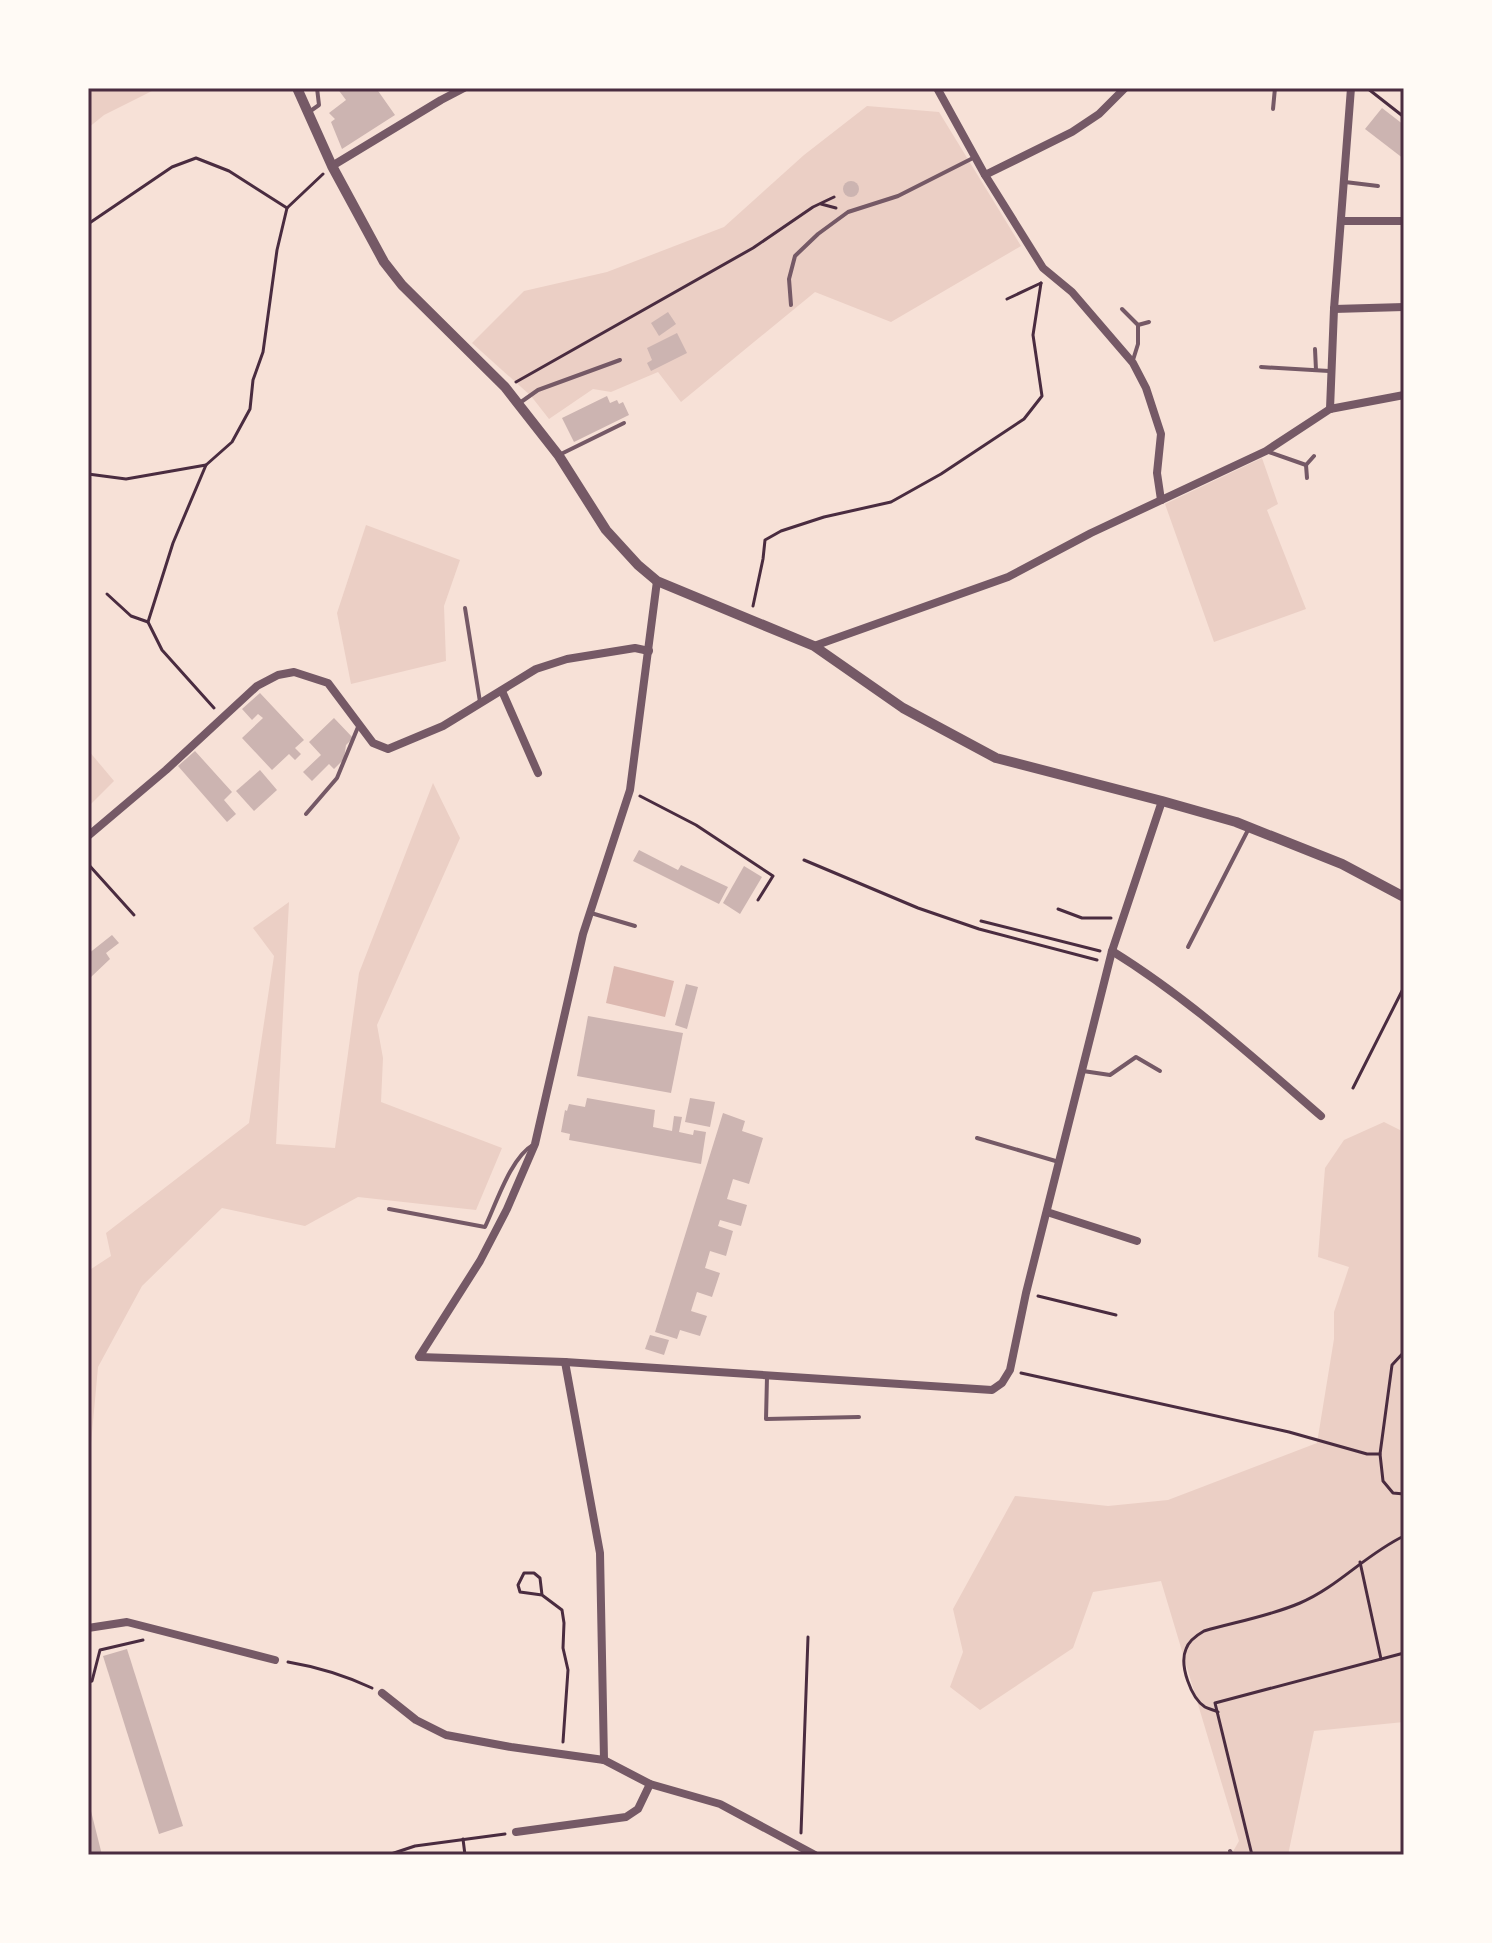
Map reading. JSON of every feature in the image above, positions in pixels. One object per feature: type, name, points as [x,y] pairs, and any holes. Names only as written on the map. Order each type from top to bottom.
[{"type":"street","points":[[297,88],[332,166],[384,262],[402,285],[519,403],[559,456],[606,530],[657,581],[814,646],[903,708],[996,758],[1162,801],[1249,828],[1342,864],[1404,897]]},
{"type":"street","points":[[332,166],[464,88]]},
{"type":"street","points":[[937,88],[985,175],[1043,268],[1072,292],[1133,363],[1146,388],[1161,434],[1157,473],[1161,500]]},
{"type":"street","points":[[985,175],[1072,132],[1099,114],[1125,88]]},
{"type":"street","points":[[1330,409],[1334,309],[1351,88]]},
{"type":"street","points":[[1341,221],[1404,221]]},
{"type":"street","points":[[1334,309],[1404,307]]},
{"type":"street","points":[[814,646],[1008,577],[1091,533],[1266,451],[1330,409],[1404,395]]},
{"type":"street","points":[[657,581],[630,790],[589,913],[535,1144],[480,1261],[419,1357],[565,1362],[992,1390],[1002,1383],[1010,1370],[1026,1293],[1111,956],[1162,801]]},
{"type":"street","points":[[88,836],[166,770],[257,686],[278,675],[294,672],[328,683],[373,743],[388,749],[443,726],[536,669],[567,659],[635,648],[649,651]]},
{"type":"street","points":[[502,691],[538,773]]},
{"type":"street","points":[[1111,956],[1166,987],[1241,1046],[1321,1116]]},
{"type":"street","points":[[1047,1212],[1137,1241]]},
{"type":"street","points":[[565,1362],[600,1553],[604,1760]]},
{"type":"street","points":[[88,1628],[127,1622],[275,1660]]},
{"type":"street","points":[[382,1693],[416,1720],[446,1735],[604,1760],[650,1784],[720,1804],[815,1855]]},
{"type":"street","points":[[516,1832],[626,1817],[638,1809],[650,1784]]},
{"type":"lane","points":[[307,113],[319,105],[317,88]]},
{"type":"lane","points":[[1273,109],[1275,88]]},
{"type":"lane","points":[[791,305],[789,279],[795,256],[818,234],[848,212],[898,196],[975,157]]},
{"type":"lane","points":[[1345,182],[1378,186]]},
{"type":"lane","points":[[1122,309],[1138,325],[1138,344],[1133,363]]},
{"type":"lane","points":[[1138,325],[1149,322]]},
{"type":"lane","points":[[1315,349],[1316,370]]},
{"type":"lane","points":[[519,403],[538,390],[620,360]]},
{"type":"lane","points":[[1261,367],[1332,371]]},
{"type":"lane","points":[[559,456],[624,423]]},
{"type":"lane","points":[[1266,451],[1306,465]]},
{"type":"lane","points":[[1307,478],[1306,465],[1314,456]]},
{"type":"lane","points":[[465,608],[480,704]]},
{"type":"lane","points":[[306,814],[337,778],[359,725]]},
{"type":"lane","points":[[1188,947],[1249,828]]},
{"type":"lane","points":[[589,913],[635,926]]},
{"type":"lane","points":[[1081,1070],[1110,1075],[1136,1057],[1160,1071]]},
{"type":"lane","points":[[977,1138],[1059,1162]]},
{"type":"lane","points":[[389,1209],[485,1227],[512,1170],[525,1149],[535,1144]]},
{"type":"lane","points":[[767,1375],[766,1419],[859,1417]]},
{"type":"path","points":[[1367,88],[1404,117]]},
{"type":"path","points":[[88,224],[172,167],[196,158],[229,171],[287,208]]},
{"type":"path","points":[[148,622],[173,543],[206,465],[232,442],[250,409],[253,380],[263,352],[277,250],[287,208],[332,166]]},
{"type":"path","points":[[505,387],[712,272],[813,207],[834,197]]},
{"type":"path","points":[[748,620],[765,540],[781,531],[824,517],[891,502],[941,474],[1024,419],[1042,396],[1033,335],[1041,283],[1007,299]]},
{"type":"path","points":[[88,474],[126,479],[206,465]]},
{"type":"path","points":[[107,594],[131,616],[148,622],[162,650],[223,717]]},
{"type":"path","points":[[630,790],[696,825],[773,876],[758,900]]},
{"type":"path","points":[[804,860],[918,908],[967,924],[1111,956]]},
{"type":"path","points":[[88,864],[134,915]]},
{"type":"path","points":[[1058,909],[1082,918],[1123,918]]},
{"type":"path","points":[[981,921],[1111,956]]},
{"type":"path","points":[[1353,1088],[1404,987]]},
{"type":"path","points":[[1026,1293],[1116,1315]]},
{"type":"path","points":[[1404,1352],[1392,1365],[1380,1454],[1383,1481],[1393,1493],[1404,1494]]},
{"type":"path","points":[[1010,1370],[1289,1432],[1367,1454],[1380,1454]]},
{"type":"path","points":[[1218,1712],[1205,1707],[1194,1694],[1185,1669],[1185,1650],[1194,1638],[1204,1631],[1300,1603],[1336,1582],[1381,1547],[1404,1536]]},
{"type":"path","points":[[1360,1562],[1381,1659]]},
{"type":"path","points":[[542,1595],[540,1578],[534,1573],[524,1573],[518,1585],[520,1592],[542,1595],[562,1610],[563,1648],[568,1670],[562,1754]]},
{"type":"path","points":[[801,1845],[808,1637]]},
{"type":"path","points":[[88,1682],[92,1681],[100,1650],[144,1640]]},
{"type":"path","points":[[1252,1855],[1215,1703],[1404,1653]]},
{"type":"path","points":[[275,1660],[337,1673],[382,1693]]},
{"type":"path","points":[[388,1855],[415,1846],[516,1832]]},
{"type":"path","points":[[463,1839],[465,1855]]},
{"type":"shaded area","points":[[88,88],[158,88],[104,115],[88,128]]},
{"type":"shaded area","points":[[867,106],[939,112],[1021,246],[891,322],[815,292],[681,402],[658,372],[611,392],[593,389],[549,419],[531,396],[472,343],[524,291],[607,272],[724,227],[804,155]]},
{"type":"shaded area","points":[[1262,458],[1278,504],[1267,510],[1306,609],[1214,642],[1165,504]]},
{"type":"shaded area","points":[[366,525],[460,560],[444,606],[446,661],[351,684],[337,613]]},
{"type":"shaded area","points":[[88,750],[114,781],[90,805],[88,804]]},
{"type":"shaded area","points":[[433,783],[460,838],[377,1025],[383,1058],[381,1102],[502,1148],[476,1210],[358,1197],[305,1226],[222,1208],[142,1286],[98,1367],[91,1444],[88,1439],[88,1271],[111,1256],[106,1233],[249,1123],[274,956],[253,928],[289,902],[276,1144],[335,1148],[359,973]]},
{"type":"shaded area","points":[[614,966],[674,981],[665,1017],[606,1003]]},
{"type":"shaded area","points":[[1384,1122],[1404,1132],[1404,1722],[1314,1731],[1288,1855],[1231,1855],[1239,1841],[1161,1581],[1093,1592],[1073,1648],[980,1710],[950,1687],[963,1652],[953,1609],[1015,1496],[1108,1506],[1168,1500],[1317,1443],[1334,1339],[1334,1312],[1349,1267],[1318,1257],[1325,1168],[1344,1140]]},
{"type":"building","points":[[337,88],[376,88],[395,115],[342,149],[331,122],[335,119],[329,113],[346,100]]},
{"type":"building","points":[[1382,108],[1404,125],[1404,159],[1365,129]]},
{"type":"building","points":[[851,181],[857,183],[857,195],[851,197],[845,195],[843,189],[845,183]]},
{"type":"building","points":[[668,312],[676,324],[659,336],[651,323]]},
{"type":"building","points":[[677,333],[687,353],[651,371],[647,363],[652,360],[647,348]]},
{"type":"building","points":[[607,396],[610,403],[617,400],[619,404],[623,402],[629,415],[574,442],[562,418]]},
{"type":"building","points":[[260,693],[304,740],[295,748],[301,754],[295,760],[289,754],[272,770],[242,738],[263,718],[258,714],[252,720],[242,709]]},
{"type":"building","points":[[334,718],[353,738],[346,745],[344,759],[334,769],[329,764],[312,781],[303,772],[321,755],[309,742]]},
{"type":"building","points":[[195,751],[232,792],[224,800],[236,814],[227,822],[178,766]]},
{"type":"building","points":[[260,770],[277,790],[254,811],[236,791]]},
{"type":"building","points":[[639,850],[678,870],[681,865],[728,887],[719,904],[633,861]]},
{"type":"building","points":[[744,866],[762,877],[740,914],[723,903]]},
{"type":"building","points":[[112,935],[119,943],[106,953],[110,959],[91,977],[88,974],[88,954]]},
{"type":"building","points":[[686,984],[698,987],[687,1029],[675,1025]]},
{"type":"building","points":[[588,1016],[683,1033],[671,1093],[577,1076]]},
{"type":"building","points":[[587,1098],[655,1110],[653,1127],[672,1131],[674,1116],[682,1117],[679,1132],[693,1135],[694,1130],[706,1132],[701,1164],[569,1140],[570,1134],[561,1132],[565,1110],[569,1104],[585,1107]]},
{"type":"building","points":[[690,1098],[715,1102],[710,1127],[685,1122]]},
{"type":"building","points":[[723,1113],[745,1121],[742,1131],[763,1138],[749,1184],[733,1179],[727,1199],[747,1205],[741,1226],[720,1220],[718,1226],[733,1231],[726,1256],[710,1251],[705,1268],[720,1273],[712,1297],[697,1292],[691,1311],[707,1316],[700,1336],[680,1330],[677,1339],[655,1332]]},
{"type":"building","points":[[650,1335],[669,1340],[664,1355],[645,1349]]},
{"type":"building","points":[[127,1649],[183,1826],[159,1834],[103,1656]]},
{"type":"building","points":[[89,1803],[102,1855],[88,1855]]}]
